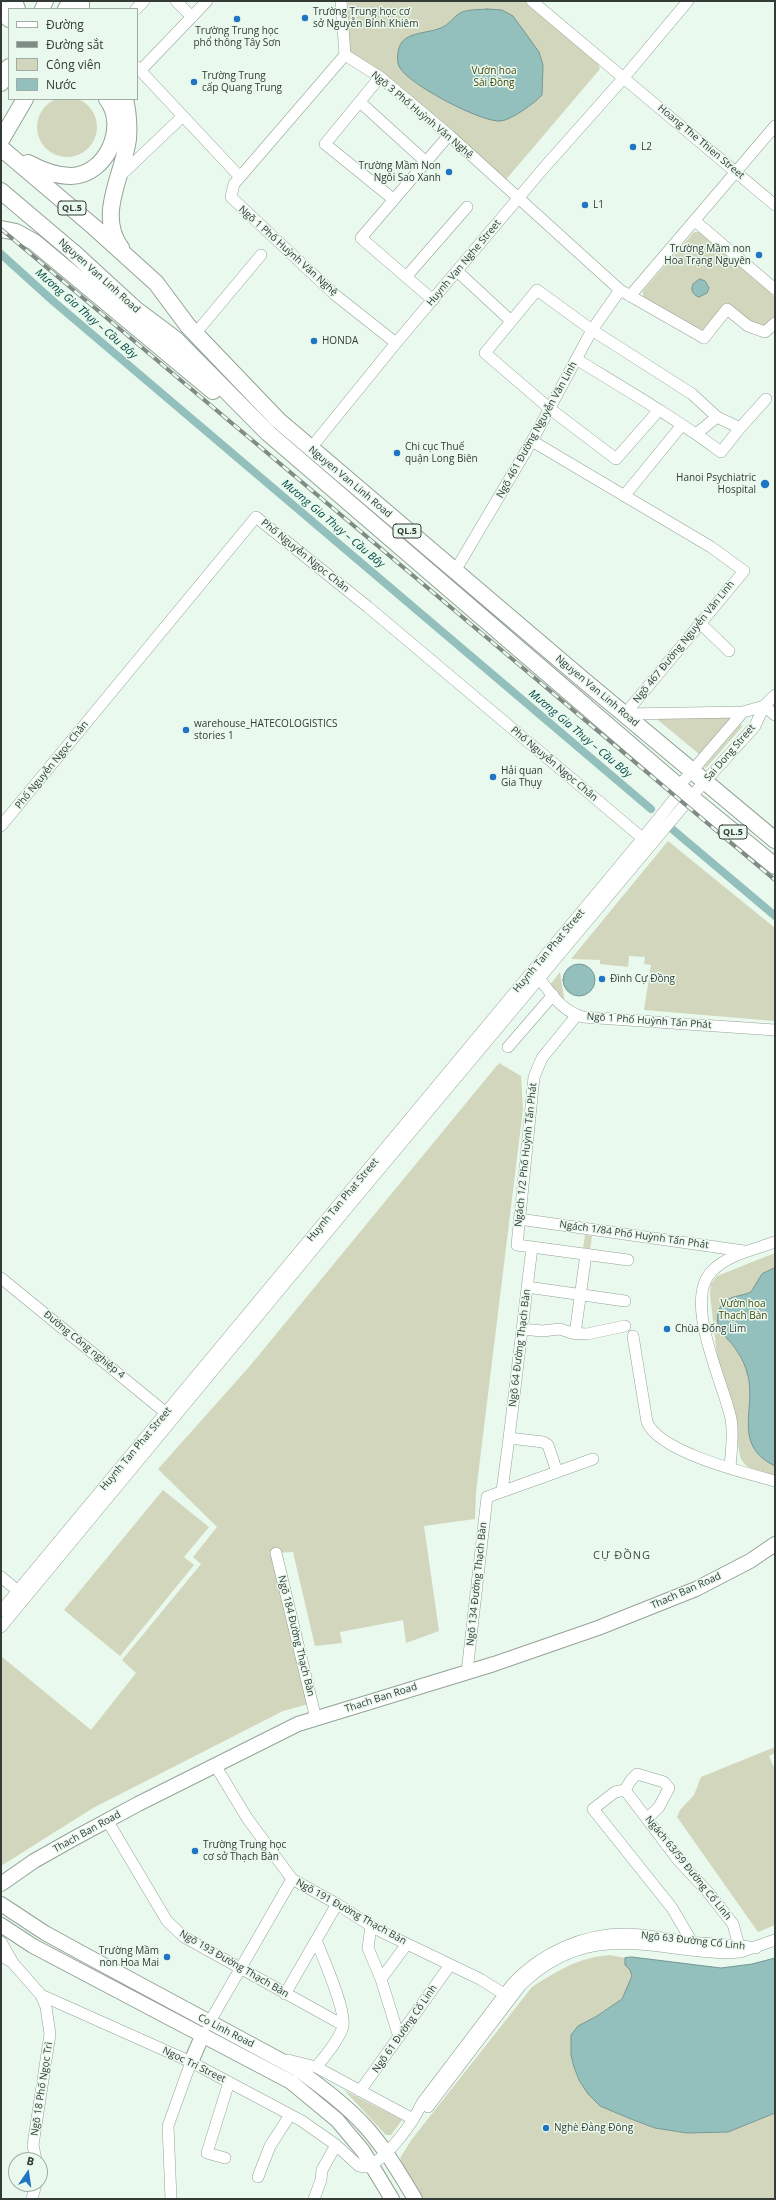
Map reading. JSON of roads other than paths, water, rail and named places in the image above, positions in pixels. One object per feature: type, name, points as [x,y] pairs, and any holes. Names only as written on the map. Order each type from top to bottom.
[{"type":"highway","points":[[1,9],[8,18]]},
{"type":"highway","points":[[23,100],[8,126],[1,146],[38,169],[54,174],[73,176],[90,169],[103,159],[112,145],[116,130],[114,115],[106,100]]},
{"type":"highway","points":[[125,100],[129,116],[128,139],[117,178],[112,204],[114,232],[120,247],[142,270]]},
{"type":"highway","name":"Nguyen Van Linh Road","points":[[1,146],[156,283],[195,334],[278,420],[310,449],[705,783],[775,840]]},
{"type":"highway","name":"Nguyen Van Linh Road","points":[[1,191],[73,252],[135,309],[175,340],[268,433],[691,797],[775,866]]},
{"type":"highway","points":[[1,229],[16,232],[34,242],[246,418],[268,433]]},
{"type":"highway","points":[[569,691],[581,678]]},
{"type":"main road","points":[[8,126],[21,100]]},
{"type":"main road","name":"Thach Ban Road","points":[[1,1884],[34,1861],[107,1820],[298,1724],[556,1643],[696,1589],[737,1568],[775,1544]]},
{"type":"main road","name":"Co Linh Road","points":[[1,1904],[45,1933],[206,2028],[307,2094],[337,2120],[363,2151],[392,2199]]},
{"type":"main road","name":"Co Linh Road","points":[[1,1925],[54,1957],[206,2028],[273,2056],[297,2069],[348,2109],[366,2127],[386,2153],[415,2199]]},
{"type":"main road","points":[[191,2062],[206,2028]]},
{"type":"street","points":[[176,1],[192,17]]},
{"type":"street","points":[[207,1],[139,69],[240,177]]},
{"type":"street","points":[[342,1],[345,55]]},
{"type":"street","name":"Huynh Van Nghe Street","points":[[310,449],[396,343],[688,1]]},
{"type":"street","name":"Hoang The Thien Street","points":[[534,2],[775,205]]},
{"type":"street","name":"Ngõ 3 Phố Huỳnh Văn Nghệ","points":[[345,55],[380,77],[449,135],[620,290],[704,338],[727,309],[756,330],[764,332],[775,323]]},
{"type":"street","name":"Ngõ 1 Phố Huỳnh Văn Nghệ","points":[[345,55],[240,177],[231,192],[235,202],[334,294],[396,343]]},
{"type":"street","points":[[380,77],[361,103],[325,144],[392,199]]},
{"type":"street","points":[[361,103],[426,162]]},
{"type":"street","points":[[117,178],[183,116]]},
{"type":"street","points":[[630,296],[775,126]]},
{"type":"street","points":[[433,300],[361,238],[392,199],[449,135]]},
{"type":"street","points":[[406,277],[467,207]]},
{"type":"street","points":[[695,221],[775,289]]},
{"type":"street","points":[[195,334],[261,255]]},
{"type":"street","points":[[457,271],[511,320]]},
{"type":"street","points":[[659,410],[616,459],[549,408],[485,353],[537,290],[592,330],[692,394],[717,417],[740,428]]},
{"type":"street","name":"Ngõ 461 Đường Nguyễn Văn Linh","points":[[455,572],[532,441],[592,330],[620,290]]},
{"type":"street","points":[[576,359],[659,410],[721,452],[766,399]]},
{"type":"street","points":[[696,434],[717,417]]},
{"type":"street","points":[[532,441],[624,496],[682,425]]},
{"type":"street","name":"Ngõ 467 Đường Nguyễn Văn Linh","points":[[624,496],[710,547],[744,571],[625,714]]},
{"type":"street","name":"Phố Nguyễn Ngọc Chân","points":[[1,826],[256,517],[368,607],[646,842]]},
{"type":"street","points":[[701,624],[729,652]]},
{"type":"street","name":"Sai Dong Street","points":[[646,842],[705,783],[755,726],[764,706],[775,695]]},
{"type":"street","points":[[764,706],[775,715]]},
{"type":"street","name":"Sai Dong Street","points":[[679,786],[743,712],[764,706]]},
{"type":"street","points":[[625,714],[743,712]]},
{"type":"street","name":"Huynh Tan Phat Street","points":[[447,1082],[539,978],[646,842],[676,797],[679,786]]},
{"type":"street","name":"Huynh Tan Phat Street","points":[[1,1628],[22,1594],[646,842]]},
{"type":"street","name":"Ngõ 1 Phố Huỳnh Tấn Phát","points":[[539,978],[560,1005],[577,1015],[775,1030]]},
{"type":"street","points":[[508,1047],[553,995]]},
{"type":"street","name":"Ngách 1/2 Phố Huỳnh Tấn Phát","points":[[532,1247],[517,1245],[534,1077],[542,1058],[577,1015]]},
{"type":"street","name":"Ngách 1/84 Phố Huỳnh Tấn Phát","points":[[519,1219],[749,1251]]},
{"type":"street","points":[[730,1468],[731,1420],[709,1348],[702,1310],[702,1292],[706,1279],[718,1266],[732,1256],[775,1242]]},
{"type":"street","points":[[532,1247],[628,1260]]},
{"type":"street","name":"Ngõ 64 Đường Thạch Bàn","points":[[502,1491],[532,1247]]},
{"type":"street","points":[[575,1334],[586,1254]]},
{"type":"street","name":"Đường Công nghiệp 4","points":[[1,1278],[170,1416]]},
{"type":"street","points":[[527,1287],[625,1301]]},
{"type":"street","points":[[522,1329],[542,1331],[560,1329],[575,1334],[593,1334],[625,1326]]},
{"type":"street","points":[[633,1336],[650,1428],[662,1439],[684,1450],[730,1468],[775,1481]]},
{"type":"street","points":[[509,1438],[544,1442],[548,1445],[557,1472]]},
{"type":"street","points":[[502,1491],[593,1459]]},
{"type":"street","name":"Ngõ 134 Đường Thạch Bàn","points":[[467,1672],[487,1497],[502,1491]]},
{"type":"street","name":"Ngõ 184 Đường Thạch Bàn","points":[[276,1553],[316,1719]]},
{"type":"street","points":[[1,1577],[22,1594]]},
{"type":"street","name":"Huynh Tan Phat Street","points":[[1,1611],[22,1594]]},
{"type":"street","name":"Ngõ 191 Đường Thạch Bàn","points":[[215,1765],[247,1818],[292,1879],[337,1904],[371,1926],[450,1966],[480,1979],[507,1996]]},
{"type":"street","points":[[648,1818],[659,1808],[669,1788],[664,1782],[637,1774],[625,1790],[615,1792],[593,1809],[672,1908],[692,1946]]},
{"type":"street","name":"Ngách 63/59 Đường Cổ Linh","points":[[625,1790],[648,1818],[678,1860],[707,1891],[732,1924],[739,1949]]},
{"type":"street","name":"Ngõ 193 Đường Thạch Bàn","points":[[107,1820],[167,1921],[184,1937],[343,2025]]},
{"type":"street","points":[[206,2028],[292,1879]]},
{"type":"street","points":[[285,1994],[337,1904]]},
{"type":"street","points":[[371,1926],[368,1948],[381,1979],[399,2037]]},
{"type":"street","name":"Ngõ 63 Đường Cổ Linh","points":[[386,2153],[415,2116],[422,2103],[507,1996],[522,1973],[549,1954],[624,1938],[692,1946],[739,1949],[756,1948],[775,1940]]},
{"type":"street","points":[[316,1940],[334,1987],[343,2025],[341,2032],[316,2067]]},
{"type":"street","points":[[1,1942],[12,1962]]},
{"type":"street","points":[[381,1979],[407,1944]]},
{"type":"street","name":"Ngoc Tri Street","points":[[1,1956],[12,1962],[41,1996],[191,2062],[290,2115],[336,2145],[359,2166],[371,2165]]},
{"type":"street","name":"Ngõ 61 Đường Cổ Linh","points":[[360,2091],[450,1966]]},
{"type":"street","name":"Ngõ 18 Phố Ngọc Trì","points":[[34,2152],[33,2145],[50,2034],[46,2007],[41,1996]]},
{"type":"street","points":[[273,2056],[316,2067],[360,2091],[415,2116]]},
{"type":"street","points":[[171,2199],[168,2126],[191,2062]]},
{"type":"street","points":[[225,2158],[207,2153],[229,2082]]},
{"type":"street","points":[[258,2177],[270,2146],[290,2115]]},
{"type":"street","points":[[314,2199],[321,2180],[322,2170],[336,2145]]},
{"type":"street","points":[[371,2165],[386,2153]]},
{"type":"water","points":[[470,10],[502,10],[513,16],[539,52],[543,65],[542,95],[523,111],[511,118],[501,121],[492,120],[463,110],[431,93],[406,75],[400,68],[398,62],[400,45],[410,36],[441,28],[460,13]]},
{"type":"water","points":[[700,279],[705,281],[709,288],[707,293],[699,297],[694,294],[692,288],[693,284]]},
{"type":"water","points":[[579,964],[590,969],[595,980],[590,991],[579,996],[568,991],[563,980],[568,969]]},
{"type":"water","points":[[775,1268],[775,1466],[762,1457],[754,1448],[748,1426],[750,1389],[748,1376],[744,1363],[734,1347],[720,1330],[717,1320],[723,1303],[731,1298],[751,1292],[762,1274]]},
{"type":"water","points":[[632,1957],[721,1968],[752,1964],[775,1958],[775,2113],[728,2132],[687,2133],[655,2128],[631,2119],[600,2106],[588,2094],[579,2080],[574,2067],[571,2055],[571,2035],[578,2026],[597,2016],[622,1999],[632,1976],[630,1970],[625,1965],[625,1958]]},
{"type":"waterway","name":"Mương Gia Thụy – Cầu Bây","points":[[1,254],[53,301],[651,809]]},
{"type":"waterway","points":[[672,829],[775,916]]},
{"type":"railway","points":[[1,229],[775,880]]},
{"type":"place","name":"Trường Trung học cơ sở Nguyễn Bỉnh Khiêm","points":[[305,18]]},
{"type":"place","name":"Trường Trung học phổ thông Tây Sơn","points":[[237,19]]},
{"type":"place","name":"Trường Trung cấp Quang Trung","points":[[194,82]]},
{"type":"place","name":"L2","points":[[633,147]]},
{"type":"place","name":"Trường Mầm Non Ngôi Sao Xanh","points":[[449,172]]},
{"type":"place","name":"L1","points":[[585,205]]},
{"type":"place","name":"Trường Mầm non Hoa Trạng Nguyên","points":[[759,255]]},
{"type":"place","name":"HONDA","points":[[314,341]]},
{"type":"place","name":"Chi cục Thuế quận Long Biên","points":[[397,453]]},
{"type":"place","name":"Hanoi Psychiatric Hospital","points":[[765,484]]},
{"type":"place","name":"warehouse_HATECOLOGISTICS stories 1","points":[[186,730]]},
{"type":"place","name":"Hải quan Gia Thụy","points":[[493,777]]},
{"type":"place","name":"Đình Cự Đồng","points":[[602,979]]},
{"type":"place","name":"Chùa Đống Lim","points":[[667,1329]]},
{"type":"place","name":"Trường Trung học cơ sở Thạch Bàn","points":[[195,1851]]},
{"type":"place","name":"Trường Mầm non Hoa Mai","points":[[167,1957]]},
{"type":"place","name":"Nghè Đằng Đông","points":[[546,2128]]},
{"type":"district","name":"CỰ ĐỒNG","points":[[622,1556]]},
{"type":"park label","name":"Vườn hoa Sài Đồng","points":[[494,76]]},
{"type":"park label","name":"Vườn hoa Thạch Bàn","points":[[743,1310]]}]
